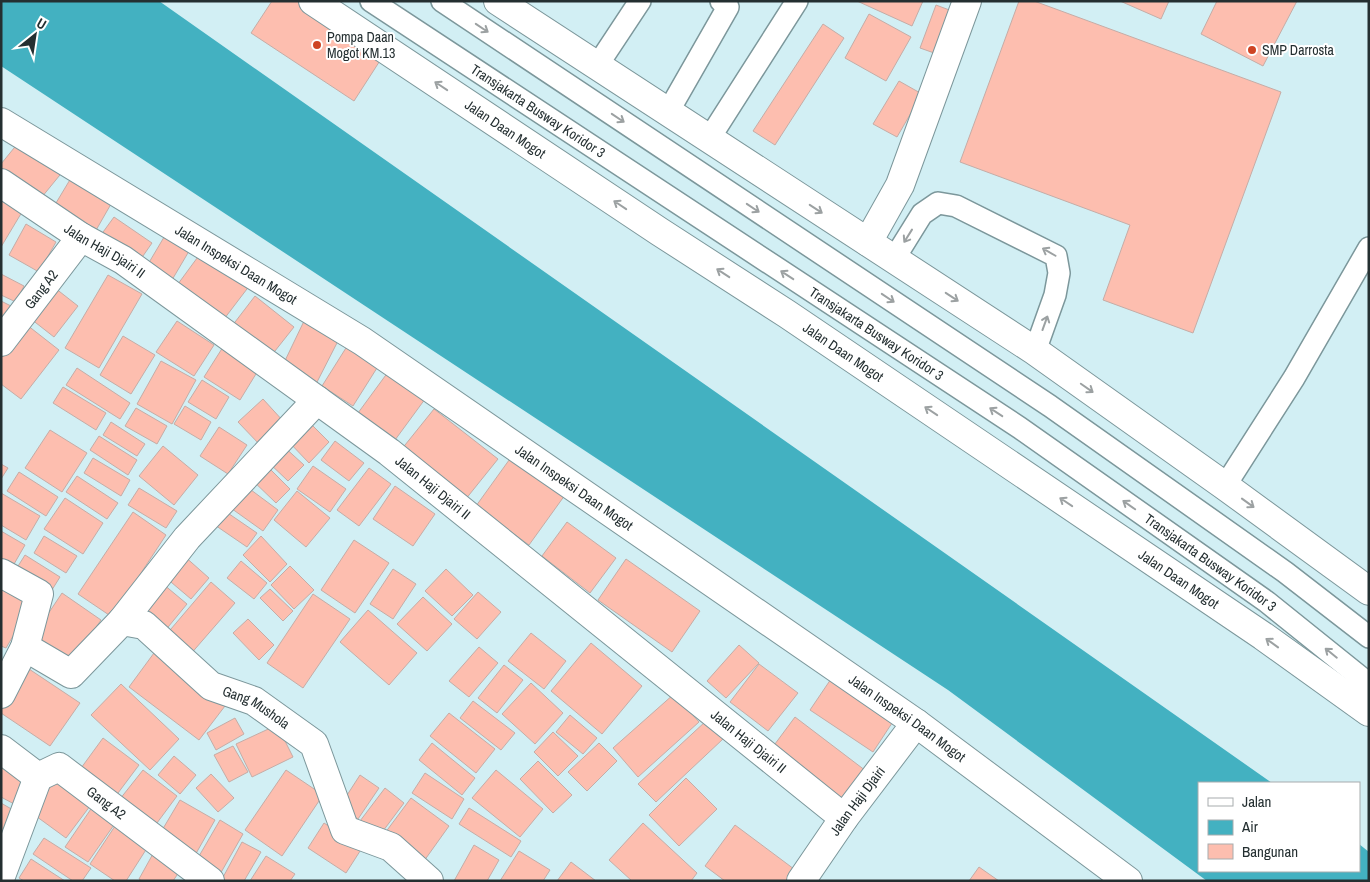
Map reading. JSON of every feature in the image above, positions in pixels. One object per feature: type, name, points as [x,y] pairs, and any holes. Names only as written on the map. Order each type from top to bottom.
[{"type":"main road","name":"Jalan Daan Mogot","points":[[313,1],[660,232],[788,314],[1263,636],[1369,712]]},
{"type":"main road","points":[[498,1],[1035,351],[1369,591]]},
{"type":"main road","points":[[868,242],[900,185],[967,1]]},
{"type":"main road","name":"Jalan Inspeksi Daan Mogot","points":[[1,122],[362,341],[916,723],[1128,881]]},
{"type":"main road","name":"Jalan Haji Djairi II","points":[[1,183],[81,237],[123,260],[389,452],[844,818]]},
{"type":"main road","name":"Gang A2","points":[[1,342],[81,237]]},
{"type":"main road","points":[[25,647],[71,674],[122,621],[188,538],[318,400]]},
{"type":"main road","points":[[1,573],[39,594],[25,647],[1,694]]},
{"type":"main road","name":"Gang Mushola","points":[[122,621],[144,625],[211,686],[254,701],[314,744],[345,830],[391,847],[429,881]]},
{"type":"main road","name":"Jalan Haji Djairi","points":[[801,881],[844,818],[916,723]]},
{"type":"main road","points":[[1,748],[38,777],[1,876]]},
{"type":"main road","name":"Gang A2","points":[[38,777],[59,767],[210,881]]},
{"type":"lane","name":"Transjakarta Busway Koridor 3","points":[[372,1],[1020,428],[1267,602],[1369,684]]},
{"type":"lane","points":[[442,1],[1050,406],[1285,572],[1369,637]]},
{"type":"lane","points":[[597,66],[640,1]]},
{"type":"lane","points":[[668,112],[728,7],[721,1]]},
{"type":"lane","points":[[709,139],[797,1]]},
{"type":"lane","points":[[894,259],[922,214],[938,203],[956,206],[1056,256],[1059,273],[1055,295],[1035,351]]},
{"type":"lane","points":[[1225,486],[1294,378],[1369,248]]},
{"type":"water","points":[[1,1],[159,1],[1271,782],[1198,782],[1198,872],[1360,872],[1360,845],[1369,852],[1369,881],[1207,881],[948,690],[1,66]]},
{"type":"building","name":"Pompa Daan Mogot KM.13","points":[[272,1],[300,1],[383,56],[354,101],[251,33]]},
{"type":"building","points":[[857,1],[923,1],[912,26]]},
{"type":"building","points":[[1019,1],[1034,1],[1281,92],[1193,333],[1103,300],[1130,225],[960,162]]},
{"type":"building","points":[[1120,1],[1169,1],[1161,19]]},
{"type":"building","name":"SMP Darrosta","points":[[1217,1],[1297,1],[1263,66],[1201,34]]},
{"type":"building","points":[[936,5],[952,11],[937,54],[920,48]]},
{"type":"building","points":[[869,14],[911,37],[886,81],[845,58]]},
{"type":"building","points":[[823,24],[844,38],[775,145],[753,131]]},
{"type":"building","points":[[899,81],[922,94],[897,137],[873,124]]},
{"type":"building","points":[[23,137],[64,170],[37,203],[1,174],[1,164]]},
{"type":"building","points":[[74,173],[115,197],[95,232],[53,208]]},
{"type":"building","points":[[1,201],[22,212],[1,247]]},
{"type":"building","points":[[114,217],[152,243],[136,266],[98,239]]},
{"type":"building","points":[[26,224],[56,242],[39,272],[9,255]]},
{"type":"building","points":[[170,227],[195,241],[169,285],[144,271]]},
{"type":"building","points":[[203,250],[250,285],[221,323],[175,288]]},
{"type":"building","points":[[1,274],[24,286],[16,302],[1,295]]},
{"type":"building","points":[[108,275],[142,294],[99,368],[65,348]]},
{"type":"building","points":[[55,288],[78,306],[54,337],[31,319]]},
{"type":"building","points":[[255,296],[294,327],[271,356],[232,326]]},
{"type":"building","points":[[1,301],[13,307],[1,327]]},
{"type":"building","points":[[305,319],[340,337],[315,386],[281,369]]},
{"type":"building","points":[[177,321],[214,345],[194,376],[156,352]]},
{"type":"building","points":[[27,325],[59,350],[21,399],[1,384],[1,357]]},
{"type":"building","points":[[123,336],[155,355],[131,394],[100,375]]},
{"type":"building","points":[[351,340],[382,360],[353,406],[322,386]]},
{"type":"building","points":[[223,347],[259,369],[240,400],[204,377]]},
{"type":"building","points":[[161,361],[196,380],[172,424],[137,404]]},
{"type":"building","points":[[77,368],[130,403],[120,419],[66,385]]},
{"type":"building","points":[[391,368],[428,395],[395,440],[358,413]]},
{"type":"building","points":[[202,380],[229,397],[216,419],[188,402]]},
{"type":"building","points":[[63,387],[106,413],[96,430],[53,403]]},
{"type":"building","points":[[263,399],[284,422],[260,445],[238,422]]},
{"type":"building","points":[[185,406],[211,422],[201,440],[174,424]]},
{"type":"building","points":[[136,408],[167,426],[157,444],[125,426]]},
{"type":"building","points":[[434,409],[498,459],[465,500],[401,450]]},
{"type":"building","points":[[308,421],[329,442],[309,463],[288,441]]},
{"type":"building","points":[[111,422],[145,444],[137,456],[103,435]]},
{"type":"building","points":[[219,427],[247,445],[228,474],[200,456]]},
{"type":"building","points":[[50,430],[87,453],[62,492],[25,468]]},
{"type":"building","points":[[99,436],[137,460],[128,475],[90,450]]},
{"type":"building","points":[[335,441],[364,463],[349,481],[321,460]]},
{"type":"building","points":[[282,445],[304,465],[288,481],[267,461]]},
{"type":"building","points":[[163,446],[198,475],[174,505],[139,476]]},
{"type":"building","points":[[512,456],[565,495],[529,545],[476,506]]},
{"type":"building","points":[[93,458],[130,480],[121,496],[84,473]]},
{"type":"building","points":[[263,462],[290,489],[276,503],[249,477]]},
{"type":"building","points":[[1,464],[8,468],[1,479]]},
{"type":"building","points":[[313,466],[346,489],[330,512],[297,489]]},
{"type":"building","points":[[369,468],[391,484],[359,526],[337,510]]},
{"type":"building","points":[[19,472],[58,497],[46,516],[7,491]]},
{"type":"building","points":[[77,476],[118,503],[107,519],[66,492]]},
{"type":"building","points":[[243,484],[278,510],[263,531],[228,506]]},
{"type":"building","points":[[395,486],[435,514],[413,546],[373,519]]},
{"type":"building","points":[[139,488],[177,511],[166,528],[128,505]]},
{"type":"building","points":[[297,491],[330,518],[306,547],[274,520]]},
{"type":"building","points":[[1,493],[40,516],[26,540],[1,525]]},
{"type":"building","points":[[65,498],[103,523],[83,554],[44,529]]},
{"type":"building","points":[[219,507],[257,533],[247,547],[209,521]]},
{"type":"building","points":[[133,512],[166,535],[112,617],[78,594]]},
{"type":"building","points":[[567,522],[616,558],[590,593],[542,556]]},
{"type":"building","points":[[1,531],[25,545],[10,571],[1,566]]},
{"type":"building","points":[[44,536],[77,556],[66,573],[34,553]]},
{"type":"building","points":[[261,536],[287,564],[270,582],[243,555]]},
{"type":"building","points":[[354,540],[389,563],[355,613],[321,590]]},
{"type":"building","points":[[25,555],[60,577],[50,593],[15,571]]},
{"type":"building","points":[[183,555],[209,578],[191,599],[165,577]]},
{"type":"building","points":[[626,559],[700,611],[672,652],[598,600]]},
{"type":"building","points":[[241,561],[267,583],[254,599],[227,578]]},
{"type":"building","points":[[290,566],[314,590],[294,609],[271,585]]},
{"type":"building","points":[[393,569],[416,584],[393,619],[370,604]]},
{"type":"building","points":[[446,569],[473,595],[452,616],[425,591]]},
{"type":"building","points":[[211,582],[235,603],[189,656],[165,636]]},
{"type":"building","points":[[1,584],[33,602],[6,648],[1,646]]},
{"type":"building","points":[[163,584],[187,604],[164,632],[140,613]]},
{"type":"building","points":[[270,589],[293,611],[283,621],[260,598]]},
{"type":"building","points":[[478,592],[501,612],[477,639],[454,619]]},
{"type":"building","points":[[62,593],[101,620],[71,664],[32,638]]},
{"type":"building","points":[[313,594],[350,619],[303,688],[267,663]]},
{"type":"building","points":[[423,597],[452,624],[427,651],[397,624]]},
{"type":"building","points":[[368,610],[417,653],[389,685],[340,642]]},
{"type":"building","points":[[248,619],[274,645],[259,660],[233,633]]},
{"type":"building","points":[[531,633],[566,661],[544,689],[508,661]]},
{"type":"building","points":[[591,643],[642,686],[602,734],[551,691]]},
{"type":"building","points":[[739,645],[759,663],[726,698],[707,681]]},
{"type":"building","points":[[479,647],[498,663],[469,697],[449,681]]},
{"type":"building","points":[[154,653],[225,706],[199,740],[129,687]]},
{"type":"building","points":[[759,664],[798,693],[768,731],[730,702]]},
{"type":"building","points":[[504,665],[523,680],[497,713],[478,698]]},
{"type":"building","points":[[29,669],[80,703],[50,746],[1,713],[1,709]]},
{"type":"building","points":[[833,676],[896,717],[873,752],[810,710]]},
{"type":"building","points":[[531,683],[563,713],[535,744],[502,714]]},
{"type":"building","points":[[121,684],[179,739],[150,770],[91,715]]},
{"type":"building","points":[[674,694],[699,722],[638,777],[613,748]]},
{"type":"building","points":[[473,701],[515,733],[501,750],[460,718]]},
{"type":"building","points":[[449,713],[495,749],[476,773],[430,736]]},
{"type":"building","points":[[570,715],[597,738],[583,754],[556,732]]},
{"type":"building","points":[[795,717],[866,771],[842,802],[772,748]]},
{"type":"building","points":[[235,718],[244,734],[216,750],[207,733]]},
{"type":"building","points":[[706,721],[723,739],[656,802],[638,784]]},
{"type":"building","points":[[277,725],[293,757],[252,777],[236,744]]},
{"type":"building","points":[[553,732],[578,756],[558,776],[534,752]]},
{"type":"building","points":[[103,738],[139,765],[112,801],[76,775]]},
{"type":"building","points":[[432,743],[475,778],[462,795],[419,760]]},
{"type":"building","points":[[599,743],[617,761],[587,791],[568,772]]},
{"type":"building","points":[[233,746],[248,772],[229,782],[214,755]]},
{"type":"building","points":[[174,756],[196,775],[180,794],[158,775]]},
{"type":"building","points":[[538,761],[572,795],[553,813],[520,779]]},
{"type":"building","points":[[1,763],[30,778],[16,805],[1,797]]},
{"type":"building","points":[[143,770],[177,796],[151,831],[116,804]]},
{"type":"building","points":[[286,770],[323,795],[282,856],[245,830]]},
{"type":"building","points":[[496,770],[543,809],[520,837],[472,798]]},
{"type":"building","points":[[425,773],[464,799],[452,819],[412,793]]},
{"type":"building","points":[[211,774],[234,798],[218,812],[196,788]]},
{"type":"building","points":[[57,775],[93,802],[66,838],[29,811]]},
{"type":"building","points":[[360,775],[379,788],[358,819],[340,806]]},
{"type":"building","points":[[686,778],[717,809],[679,846],[649,815]]},
{"type":"building","points":[[385,788],[404,803],[380,835],[360,821]]},
{"type":"building","points":[[411,798],[449,826],[424,861],[385,833]]},
{"type":"building","points":[[180,800],[215,820],[194,857],[158,837]]},
{"type":"building","points":[[1,803],[20,814],[6,838],[1,836]]},
{"type":"building","points":[[93,806],[116,822],[88,862],[65,847]]},
{"type":"building","points":[[469,808],[521,841],[511,857],[459,824]]},
{"type":"building","points":[[220,820],[243,834],[219,876],[195,863]]},
{"type":"building","points":[[117,823],[149,845],[126,881],[115,881],[90,864]]},
{"type":"building","points":[[324,823],[362,848],[346,873],[308,848]]},
{"type":"building","points":[[643,823],[697,873],[691,881],[632,881],[609,860]]},
{"type":"building","points":[[735,825],[798,872],[792,881],[725,881],[705,866]]},
{"type":"building","points":[[44,838],[91,868],[82,881],[73,881],[33,854]]},
{"type":"building","points":[[242,842],[261,852],[244,881],[221,881]]},
{"type":"building","points":[[474,845],[499,860],[487,881],[454,881]]},
{"type":"building","points":[[519,851],[550,870],[543,881],[500,881]]},
{"type":"building","points":[[154,852],[181,869],[173,881],[142,881],[139,879]]},
{"type":"building","points":[[266,856],[295,874],[290,881],[250,881]]},
{"type":"building","points":[[31,859],[65,881],[24,881],[19,878]]},
{"type":"building","points":[[571,862],[596,881],[557,881]]},
{"type":"building","points":[[979,867],[999,881],[969,881]]},
{"type":"place","name":"Pompa Daan Mogot KM.13","points":[[317,45]]},
{"type":"place","name":"SMP Darrosta","points":[[1252,50]]}]
